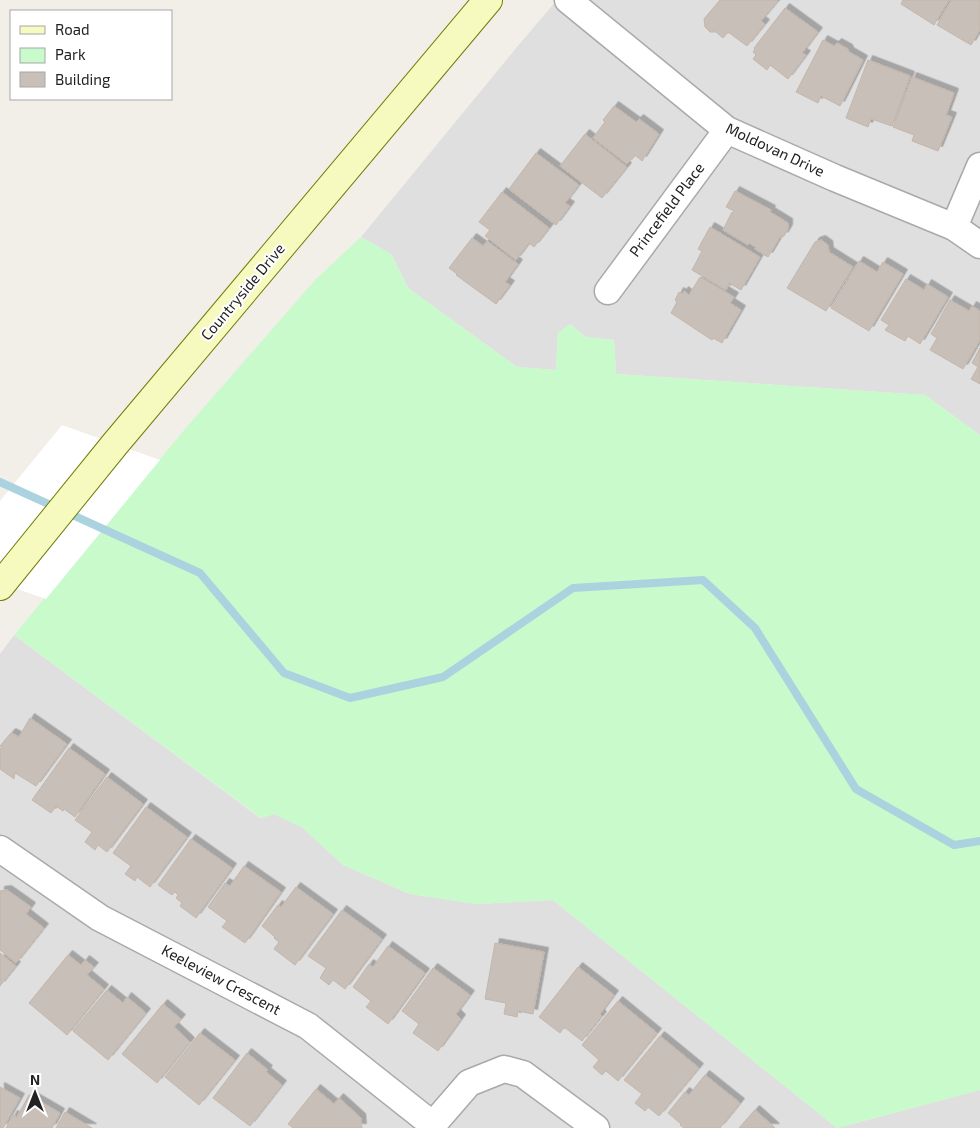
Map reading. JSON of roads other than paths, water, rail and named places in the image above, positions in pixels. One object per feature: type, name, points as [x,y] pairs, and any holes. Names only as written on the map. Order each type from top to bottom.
[{"type":"main road","name":"Countryside Drive","points":[[1,584],[115,444],[488,0]]},
{"type":"street","name":"Moldovan Drive","points":[[568,0],[728,130],[835,178],[954,227],[980,245]]},
{"type":"street","name":"Princefield Place","points":[[608,290],[728,130]]},
{"type":"street","points":[[954,227],[980,166]]},
{"type":"street","name":"Keeleview Crescent","points":[[0,849],[100,918],[308,1026],[431,1126]]},
{"type":"street","points":[[431,1126],[469,1083],[504,1069],[523,1074],[596,1128]]},
{"type":"waterway","points":[[0,482],[200,573],[284,673],[350,698],[443,677],[573,588],[703,580],[755,628],[856,789],[954,845],[980,841]]}]
